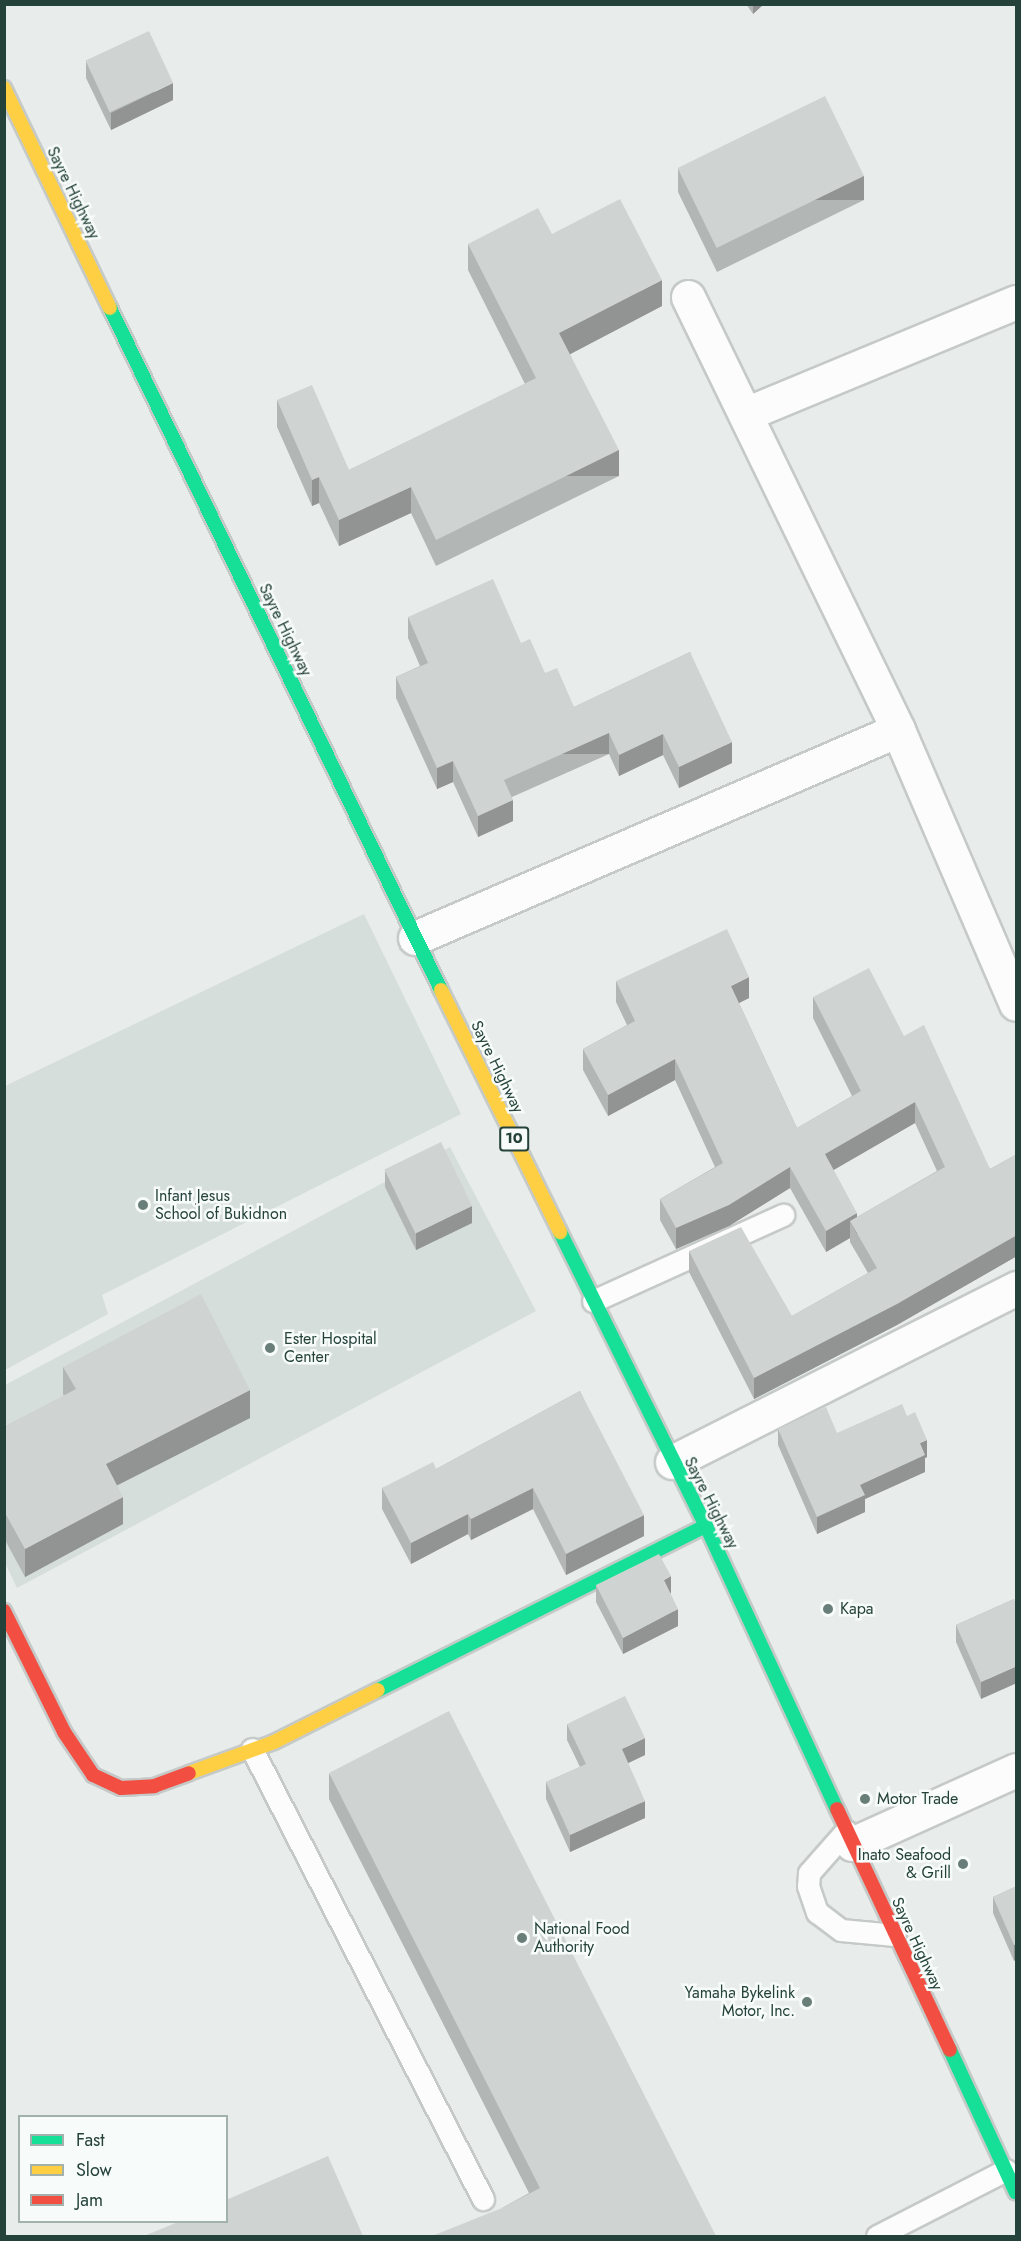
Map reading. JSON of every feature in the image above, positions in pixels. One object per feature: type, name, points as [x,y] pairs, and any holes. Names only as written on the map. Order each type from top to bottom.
[{"type":"main road","name":"Sayre Highway","points":[[4,88],[415,938],[672,1462],[706,1526],[849,1837],[1017,2193]]},
{"type":"main road","points":[[4,1611],[64,1732],[93,1775],[121,1788],[154,1786],[252,1749],[706,1526]]},
{"type":"street","points":[[688,297],[748,413],[898,730],[1017,1004]]},
{"type":"street","points":[[748,413],[1017,302]]},
{"type":"street","points":[[415,938],[898,730]]},
{"type":"street","points":[[672,1462],[1017,1288]]},
{"type":"street","points":[[849,1837],[1017,1770]]},
{"type":"lane","points":[[593,1301],[783,1215]]},
{"type":"lane","points":[[252,1749],[483,2199]]},
{"type":"lane","points":[[849,1837],[809,1873],[808,1886],[817,1912],[841,1930],[895,1935]]},
{"type":"lane","points":[[878,2236],[1006,2170]]},
{"type":"shaded area","name":"Infant Jesus School of Bukidnon","points":[[364,914],[461,1114],[102,1295],[108,1314],[5,1370],[5,1086]]},
{"type":"shaded area","name":"Ester Hospital Center","points":[[450,1147],[536,1311],[17,1588],[5,1563],[5,1385]]},
{"type":"building","points":[[149,31],[173,83],[110,112],[86,61]]},
{"type":"building","points":[[825,96],[864,176],[717,248],[678,168]]},
{"type":"building","points":[[620,199],[662,280],[559,333],[619,450],[436,540],[411,487],[339,520],[319,477],[312,480],[277,400],[312,385],[349,470],[536,378],[468,244],[538,208],[552,234]]},
{"type":"building","points":[[493,579],[521,643],[530,639],[545,673],[557,668],[574,707],[690,652],[732,742],[679,767],[663,734],[619,755],[609,733],[504,780],[513,800],[478,816],[453,761],[437,768],[396,677],[428,663],[408,617]]},
{"type":"building","points":[[727,929],[749,977],[731,986],[797,1128],[861,1091],[813,997],[869,968],[904,1036],[924,1025],[990,1169],[1017,1154],[1017,1235],[897,1304],[754,1378],[689,1251],[741,1227],[792,1316],[877,1268],[850,1221],[945,1167],[915,1102],[825,1154],[857,1213],[826,1231],[790,1167],[729,1205],[676,1228],[660,1199],[723,1163],[675,1059],[608,1095],[583,1049],[635,1021],[616,981]]},
{"type":"building","points":[[441,1142],[472,1206],[416,1233],[384,1170]]},
{"type":"building","points":[[201,1294],[250,1390],[106,1464],[123,1497],[25,1549],[4,1511],[4,1427],[76,1389],[63,1367]]},
{"type":"building","points":[[580,1391],[644,1515],[566,1554],[533,1488],[471,1519],[468,1514],[411,1543],[382,1488],[433,1462],[436,1469]]},
{"type":"building","points":[[902,1404],[907,1416],[915,1412],[927,1440],[920,1443],[925,1455],[860,1485],[865,1495],[817,1517],[778,1429],[826,1407],[837,1433]]},
{"type":"building","points":[[659,1554],[671,1576],[664,1580],[678,1609],[623,1638],[596,1585]]},
{"type":"building","points":[[1014,1599],[1017,1605],[1017,1666],[981,1682],[956,1625]]},
{"type":"building","points":[[625,1696],[645,1738],[622,1749],[645,1801],[570,1835],[546,1782],[586,1764],[567,1724]]},
{"type":"building","points":[[449,1711],[716,2236],[432,2236],[502,2208],[540,2188],[329,1773]]},
{"type":"building","points":[[1017,1886],[1017,1944],[1014,1945],[993,1897]]},
{"type":"building","points":[[328,2156],[363,2236],[144,2236],[176,2223],[228,2223],[228,2199]]},
{"type":"traffic: fast","points":[[110,308],[441,990]]},
{"type":"traffic: fast","points":[[560,1232],[706,1526],[837,1809]]},
{"type":"traffic: fast","points":[[378,1690],[706,1526]]},
{"type":"traffic: fast","points":[[950,2050],[1016,2193]]},
{"type":"traffic: slow","points":[[4,88],[110,308]]},
{"type":"traffic: slow","points":[[441,990],[560,1232]]},
{"type":"traffic: slow","points":[[189,1773],[274,1742],[378,1690]]},
{"type":"traffic: jam","points":[[4,1611],[64,1732],[93,1775],[121,1788],[154,1786],[189,1773]]},
{"type":"traffic: jam","points":[[837,1809],[950,2050]]},
{"type":"place","name":"Infant Jesus School of Bukidnon","points":[[143,1205]]},
{"type":"place","name":"Ester Hospital Center","points":[[270,1348]]},
{"type":"place","name":"Kapa","points":[[828,1609]]},
{"type":"place","name":"Motor Trade","points":[[865,1799]]},
{"type":"place","name":"Inato Seafood & Grill","points":[[963,1864]]},
{"type":"place","name":"National Food Authority","points":[[522,1938]]},
{"type":"place","name":"Yamaha Bykelink Motor, Inc.","points":[[807,2002]]}]
